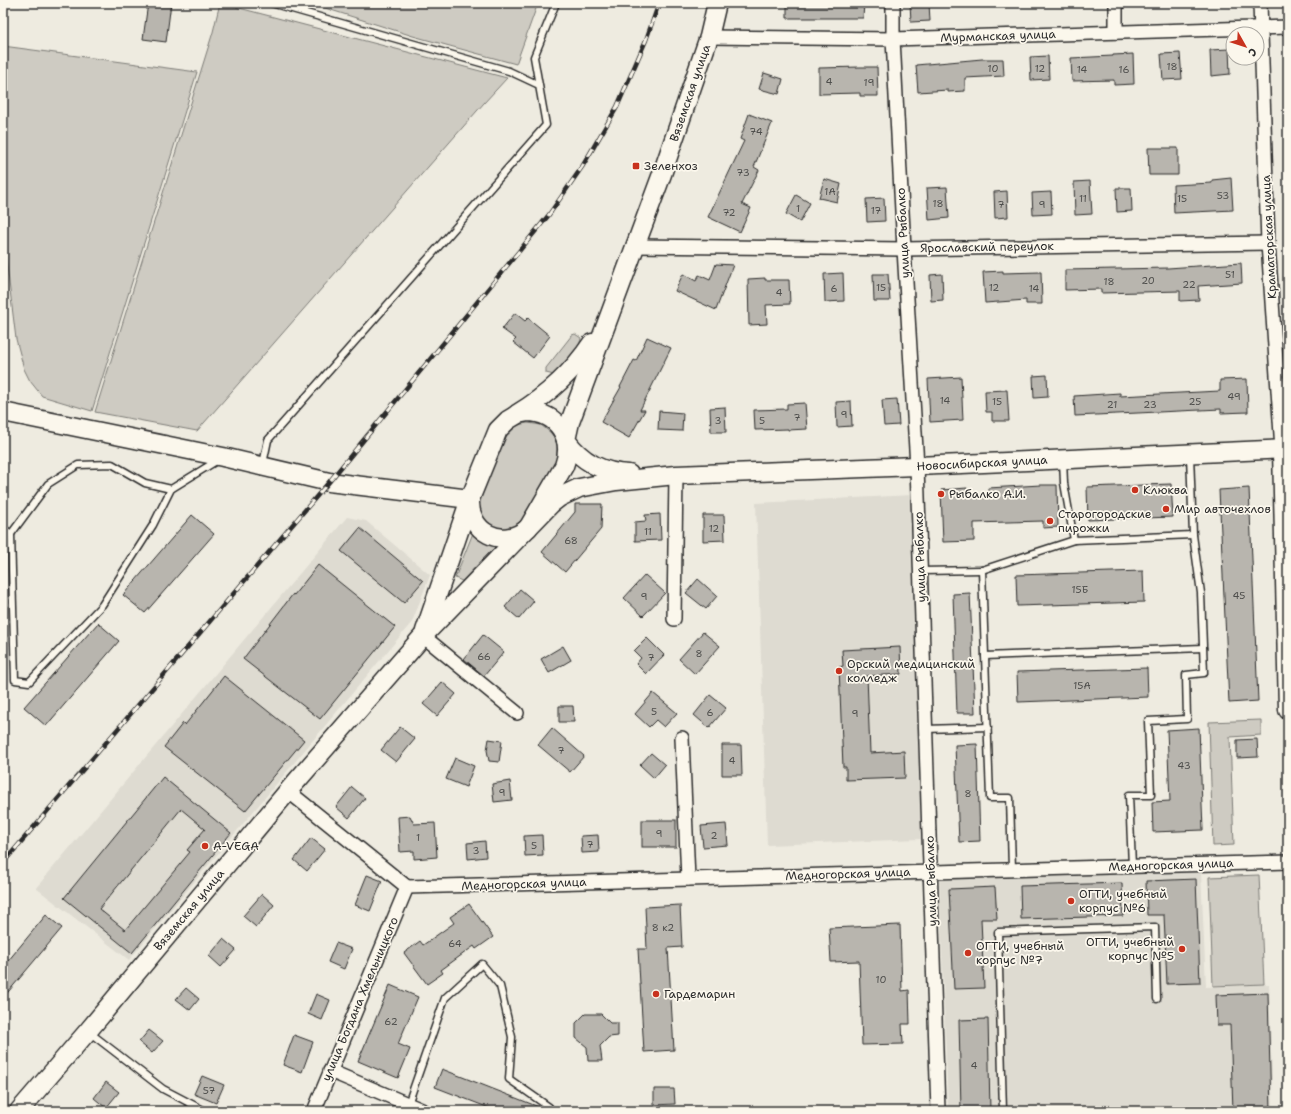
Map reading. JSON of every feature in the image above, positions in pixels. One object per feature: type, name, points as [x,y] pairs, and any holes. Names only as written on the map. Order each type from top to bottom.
[{"type":"main road","name":"Вяземская улица","points":[[608,316],[662,174],[709,37],[717,3]]},
{"type":"main road","points":[[423,636],[470,499],[496,434],[503,424],[513,416],[537,402],[569,374],[580,361],[608,316]]},
{"type":"main road","points":[[528,528],[564,466],[567,454],[566,440],[570,422],[608,316]]},
{"type":"main road","points":[[3,412],[223,457],[329,482],[470,499]]},
{"type":"main road","points":[[513,416],[528,412],[546,416],[558,426],[573,450],[584,459],[607,470],[624,474],[676,475]]},
{"type":"main road","name":"Новосибирская улица","points":[[676,475],[917,466],[1285,449]]},
{"type":"main road","name":"Краматорская улица","points":[[1285,449],[1288,710]]},
{"type":"main road","points":[[470,499],[470,507],[473,518],[479,528],[490,535],[503,538],[512,537],[520,534],[528,528],[551,504],[571,491],[616,481],[676,475]]},
{"type":"main road","name":"Вяземская улица","points":[[18,1111],[88,1031],[288,791],[423,636],[528,528]]},
{"type":"street","name":"улица Рыбалко","points":[[894,3],[893,39],[917,466],[938,1111]]},
{"type":"street","points":[[1116,3],[1116,32]]},
{"type":"street","name":"Краматорская улица","points":[[1260,3],[1260,26]]},
{"type":"street","name":"Мурманская улица","points":[[1265,28],[1288,27]]},
{"type":"street","name":"Мурманская улица","points":[[709,37],[893,39],[1225,29]]},
{"type":"street","name":"Краматорская улица","points":[[1261,66],[1268,243],[1285,449]]},
{"type":"street","name":"Ярославский переулок","points":[[635,246],[904,249],[1268,243]]},
{"type":"street","points":[[674,619],[676,475]]},
{"type":"street","points":[[423,636],[517,713]]},
{"type":"street","points":[[682,738],[688,879]]},
{"type":"street","points":[[288,791],[407,887]]},
{"type":"street","name":"Медногорская улица","points":[[407,887],[1288,862]]},
{"type":"street","name":"улица Богдана Хмельницкого","points":[[314,1111],[407,887]]},
{"type":"street","points":[[330,1071],[404,1104],[424,1111]]},
{"type":"lane","points":[[271,3],[509,71],[539,85]]},
{"type":"lane","points":[[262,466],[268,440],[546,125],[534,57],[556,3]]},
{"type":"lane","points":[[1132,866],[1129,795],[1151,795],[1148,721],[1187,718],[1186,674],[1204,674],[1201,592],[1193,535],[1190,453]]},
{"type":"lane","points":[[171,490],[145,483],[112,464],[78,465],[48,484],[10,534],[15,680],[29,682],[102,605],[153,525],[171,490],[223,457]]},
{"type":"lane","points":[[1063,459],[1064,483],[1074,540]]},
{"type":"lane","points":[[3,528],[10,534]]},
{"type":"lane","points":[[921,571],[982,570],[1074,540],[1193,535]]},
{"type":"lane","points":[[982,570],[990,798],[1010,798],[1012,869]]},
{"type":"lane","points":[[985,656],[1204,648]]},
{"type":"lane","points":[[926,729],[988,727]]},
{"type":"lane","points":[[1003,1111],[998,932],[1155,927],[1157,999]]},
{"type":"lane","points":[[404,1104],[445,998],[482,964],[500,986],[512,1037],[509,1079],[549,1107],[551,1111]]},
{"type":"lane","points":[[88,1031],[163,1089],[205,1111]]},
{"type":"shaded area","points":[[220,3],[507,78],[197,431],[95,412],[213,32]]},
{"type":"shaded area","points":[[309,3],[538,3],[516,64],[413,36]]},
{"type":"shaded area","points":[[3,46],[197,72],[92,411],[42,396],[30,381],[24,369],[16,339],[3,233]]},
{"type":"shaded area","points":[[575,334],[581,338],[574,352],[554,375],[546,373],[546,368],[572,335]]},
{"type":"shaded area","points":[[528,423],[541,425],[551,433],[557,443],[557,459],[518,525],[507,529],[493,528],[480,515],[478,502],[505,436],[515,427]]},
{"type":"shaded area","name":"Орский медицинский колледж","points":[[912,495],[921,839],[767,845],[756,503]]},
{"type":"shaded area","points":[[347,517],[366,521],[430,575],[412,622],[129,960],[36,888]]},
{"type":"shaded area","points":[[473,533],[480,540],[497,545],[462,581],[455,578]]},
{"type":"shaded area","points":[[1261,720],[1261,735],[1230,737],[1234,845],[1213,846],[1209,722]]},
{"type":"shaded area","points":[[1201,872],[1206,987],[1269,984],[1273,1111],[948,1111],[939,879]]},
{"type":"shaded area","points":[[1259,875],[1264,984],[1213,986],[1209,877]]},
{"type":"building","points":[[148,3],[171,3],[166,42],[143,39]]},
{"type":"building","points":[[787,3],[864,3],[863,18],[787,18]]},
{"type":"building","points":[[910,3],[929,3],[930,21],[911,22]]},
{"type":"building","points":[[1225,49],[1225,66],[1230,66],[1230,74],[1211,76],[1210,50]]},
{"type":"building","points":[[1180,53],[1182,79],[1163,80],[1161,54]]},
{"type":"building","points":[[1133,54],[1134,84],[1114,85],[1114,80],[1072,81],[1071,58]]},
{"type":"building","points":[[1048,56],[1049,79],[1031,80],[1030,57]]},
{"type":"building","points":[[982,59],[1003,59],[1004,76],[965,78],[965,91],[948,92],[948,90],[918,92],[916,65]]},
{"type":"building","points":[[877,67],[878,96],[860,96],[860,93],[819,94],[819,68]]},
{"type":"building","points":[[764,73],[783,79],[779,94],[759,89]]},
{"type":"building","points":[[749,114],[772,123],[754,167],[759,170],[742,204],[751,208],[740,232],[708,217],[744,141],[740,139]]},
{"type":"building","points":[[1148,148],[1178,148],[1178,175],[1149,175]]},
{"type":"building","points":[[1231,178],[1233,210],[1174,213],[1173,185],[1212,183],[1212,180]]},
{"type":"building","points":[[824,179],[841,184],[837,202],[819,198]]},
{"type":"building","points":[[1090,181],[1092,214],[1075,215],[1074,182]]},
{"type":"building","points":[[947,187],[949,218],[929,220],[927,188]]},
{"type":"building","points":[[1116,188],[1131,188],[1132,211],[1117,212]]},
{"type":"building","points":[[1007,191],[1008,217],[995,218],[994,192]]},
{"type":"building","points":[[1051,192],[1052,214],[1033,215],[1032,193]]},
{"type":"building","points":[[796,195],[810,203],[800,222],[786,214]]},
{"type":"building","points":[[884,198],[885,221],[867,222],[866,199]]},
{"type":"building","points":[[1241,263],[1242,283],[1198,286],[1199,300],[1180,301],[1180,291],[1101,293],[1101,289],[1065,290],[1065,270],[1168,268]]},
{"type":"building","points":[[716,264],[733,265],[716,310],[675,291],[683,274],[696,281],[699,275],[710,280]]},
{"type":"building","points":[[1003,271],[1003,273],[1041,272],[1042,304],[1026,304],[1026,300],[985,303],[983,272]]},
{"type":"building","points":[[843,273],[844,301],[825,302],[824,274]]},
{"type":"building","points":[[873,274],[888,274],[890,301],[874,301]]},
{"type":"building","points":[[942,274],[943,300],[931,301],[930,275]]},
{"type":"building","points":[[765,278],[765,280],[789,280],[790,304],[766,305],[767,324],[749,325],[748,279]]},
{"type":"building","points":[[515,313],[525,321],[528,318],[550,336],[533,358],[513,342],[516,339],[502,329]]},
{"type":"building","points":[[647,337],[671,348],[640,410],[645,410],[629,438],[601,422],[621,387],[634,360],[636,361]]},
{"type":"building","points":[[1047,375],[1048,397],[1034,398],[1033,376]]},
{"type":"building","points":[[961,377],[963,420],[930,422],[928,379]]},
{"type":"building","points":[[1247,379],[1248,412],[1221,413],[1221,409],[1075,416],[1074,396],[1120,393],[1120,396],[1220,391],[1220,380]]},
{"type":"building","points":[[1007,390],[1009,421],[992,421],[992,412],[986,412],[985,391]]},
{"type":"building","points":[[897,399],[899,425],[884,426],[882,400]]},
{"type":"building","points":[[851,401],[852,426],[837,427],[836,402]]},
{"type":"building","points":[[805,403],[807,429],[755,430],[754,410],[787,409],[787,404]]},
{"type":"building","points":[[725,407],[726,432],[711,432],[710,408]]},
{"type":"building","points":[[659,411],[683,413],[682,431],[658,430]]},
{"type":"building","points":[[1171,484],[1173,517],[1088,520],[1087,487]]},
{"type":"building","points":[[1057,485],[1058,527],[1043,528],[1043,521],[974,523],[974,541],[943,542],[941,490],[967,488],[967,496],[988,495],[988,488]]},
{"type":"building","points":[[1249,488],[1258,701],[1229,703],[1219,490]]},
{"type":"building","points":[[575,504],[602,504],[601,529],[565,572],[542,552],[575,512]]},
{"type":"building","points":[[660,514],[661,540],[635,541],[635,522],[646,521],[645,515]]},
{"type":"building","points":[[192,515],[214,534],[145,613],[123,595]]},
{"type":"building","points":[[703,515],[724,515],[725,540],[703,541]]},
{"type":"building","points":[[360,528],[423,581],[404,603],[341,551]]},
{"type":"building","points":[[318,565],[395,627],[320,719],[243,659],[293,594],[294,595]]},
{"type":"building","points":[[1143,571],[1144,602],[1017,606],[1016,575]]},
{"type":"building","points":[[645,575],[665,593],[643,616],[624,598]]},
{"type":"building","points":[[698,579],[717,596],[706,609],[686,593]]},
{"type":"building","points":[[520,589],[534,601],[519,619],[505,607]]},
{"type":"building","points":[[970,593],[975,713],[957,713],[953,594]]},
{"type":"building","points":[[98,623],[119,641],[46,726],[24,707]]},
{"type":"building","points":[[703,632],[720,646],[695,674],[679,659]]},
{"type":"building","points":[[483,635],[504,652],[484,676],[464,659]]},
{"type":"building","points":[[647,638],[664,655],[646,674],[636,664],[641,658],[634,651]]},
{"type":"building","points":[[563,646],[571,660],[549,673],[541,659]]},
{"type":"building","points":[[900,647],[901,674],[867,676],[870,753],[904,751],[905,778],[846,780],[846,767],[843,767],[839,667],[843,666],[842,650]]},
{"type":"building","points":[[1147,668],[1148,697],[1018,702],[1017,672]]},
{"type":"building","points":[[224,676],[304,740],[245,811],[164,747],[183,723],[185,725]]},
{"type":"building","points":[[442,682],[456,694],[437,716],[423,704]]},
{"type":"building","points":[[653,693],[677,713],[664,727],[656,720],[649,727],[635,714]]},
{"type":"building","points":[[710,695],[726,708],[709,728],[694,715]]},
{"type":"building","points":[[559,706],[573,706],[574,722],[559,722]]},
{"type":"building","points":[[400,727],[415,739],[396,762],[381,750]]},
{"type":"building","points":[[552,728],[584,756],[570,772],[538,745]]},
{"type":"building","points":[[1199,728],[1203,830],[1153,832],[1152,802],[1170,801],[1167,730]]},
{"type":"building","points":[[489,739],[502,741],[499,762],[489,761],[487,750]]},
{"type":"building","points":[[1257,739],[1258,757],[1237,758],[1237,740]]},
{"type":"building","points":[[977,744],[980,841],[959,842],[955,745]]},
{"type":"building","points":[[722,745],[741,745],[742,775],[722,775]]},
{"type":"building","points":[[651,753],[665,765],[654,778],[640,765]]},
{"type":"building","points":[[455,758],[474,766],[466,787],[446,779]]},
{"type":"building","points":[[163,777],[231,833],[132,953],[64,898]],"holes":[[[181,809],[205,829],[187,850],[190,852],[125,930],[99,909]]]},
{"type":"building","points":[[510,781],[512,800],[494,802],[492,784]]},
{"type":"building","points":[[352,787],[365,798],[349,818],[336,807]]},
{"type":"building","points":[[410,816],[414,824],[435,823],[437,857],[414,859],[414,851],[400,852],[398,817]]},
{"type":"building","points":[[642,820],[676,820],[676,847],[642,847]]},
{"type":"building","points":[[726,824],[728,845],[703,847],[701,826]]},
{"type":"building","points":[[542,835],[543,855],[525,856],[524,836]]},
{"type":"building","points":[[598,835],[599,852],[582,853],[581,836]]},
{"type":"building","points":[[311,838],[325,849],[307,871],[294,860]]},
{"type":"building","points":[[485,841],[486,857],[468,859],[467,843]]},
{"type":"building","points":[[367,875],[382,881],[370,911],[355,905]]},
{"type":"building","name":"ОГТИ, учебный корпус №5","points":[[1196,879],[1200,983],[1167,984],[1164,915],[1147,915],[1146,881]]},
{"type":"building","name":"ОГТИ, учебный корпус №6","points":[[1122,883],[1123,916],[1021,919],[1020,886]]},
{"type":"building","name":"ОГТИ, учебный корпус №7","points":[[995,887],[997,919],[981,919],[984,988],[954,989],[949,889]]},
{"type":"building","points":[[262,894],[274,905],[256,927],[243,916]]},
{"type":"building","points":[[469,904],[493,937],[476,949],[474,946],[441,970],[443,973],[427,984],[404,953],[420,941],[423,945],[454,923],[450,917]]},
{"type":"building","name":"Гардемарин","points":[[680,905],[682,947],[668,948],[674,1050],[644,1052],[638,949],[647,949],[645,907]]},
{"type":"building","points":[[46,915],[62,928],[3,998],[3,967]]},
{"type":"building","points":[[900,925],[902,991],[909,990],[910,1024],[902,1024],[903,1044],[862,1045],[859,961],[831,962],[829,928]]},
{"type":"building","points":[[223,939],[236,950],[221,967],[209,956]]},
{"type":"building","points":[[336,943],[352,949],[344,969],[328,962]]},
{"type":"building","points":[[390,985],[418,997],[398,1044],[410,1049],[398,1078],[358,1061]]},
{"type":"building","points":[[186,988],[199,999],[190,1010],[176,999]]},
{"type":"building","points":[[1268,993],[1271,1111],[1233,1111],[1230,1025],[1217,1025],[1216,995]]},
{"type":"building","points":[[316,994],[330,1000],[322,1020],[308,1014]]},
{"type":"building","points":[[585,1014],[601,1014],[610,1023],[618,1023],[618,1036],[609,1037],[600,1046],[602,1061],[588,1061],[587,1047],[576,1038],[576,1023]]},
{"type":"building","points":[[988,1019],[990,1111],[961,1111],[959,1020]]},
{"type":"building","points":[[149,1030],[163,1041],[152,1053],[139,1042]]},
{"type":"building","points":[[294,1035],[313,1042],[302,1072],[283,1065]]},
{"type":"building","points":[[442,1069],[546,1111],[497,1111],[435,1087]]},
{"type":"building","points":[[202,1076],[224,1085],[216,1103],[194,1094]]},
{"type":"building","points":[[106,1082],[119,1092],[106,1108],[94,1098]]},
{"type":"building","points":[[654,1089],[674,1089],[675,1104],[654,1105]]},
{"type":"railway","points":[[3,863],[329,482],[548,216],[582,167],[617,107],[646,40],[659,3]]},
{"type":"place","name":"Зеленхоз","points":[[636,166]]},
{"type":"place","name":"Клюква","points":[[1135,490]]},
{"type":"place","name":"Рыбалко А.И.","points":[[941,494]]},
{"type":"place","name":"Мир авточехлов","points":[[1166,509]]},
{"type":"place","name":"Старогородские пирожки","points":[[1050,521]]},
{"type":"place","name":"Орский медицинский колледж","points":[[839,671]]},
{"type":"place","name":"A-VEGA","points":[[205,846]]},
{"type":"place","name":"ОГТИ, учебный корпус №6","points":[[1071,901]]},
{"type":"place","name":"ОГТИ, учебный корпус №5","points":[[1182,949]]},
{"type":"place","name":"ОГТИ, учебный корпус №7","points":[[968,953]]},
{"type":"place","name":"Гардемарин","points":[[656,994]]}]
